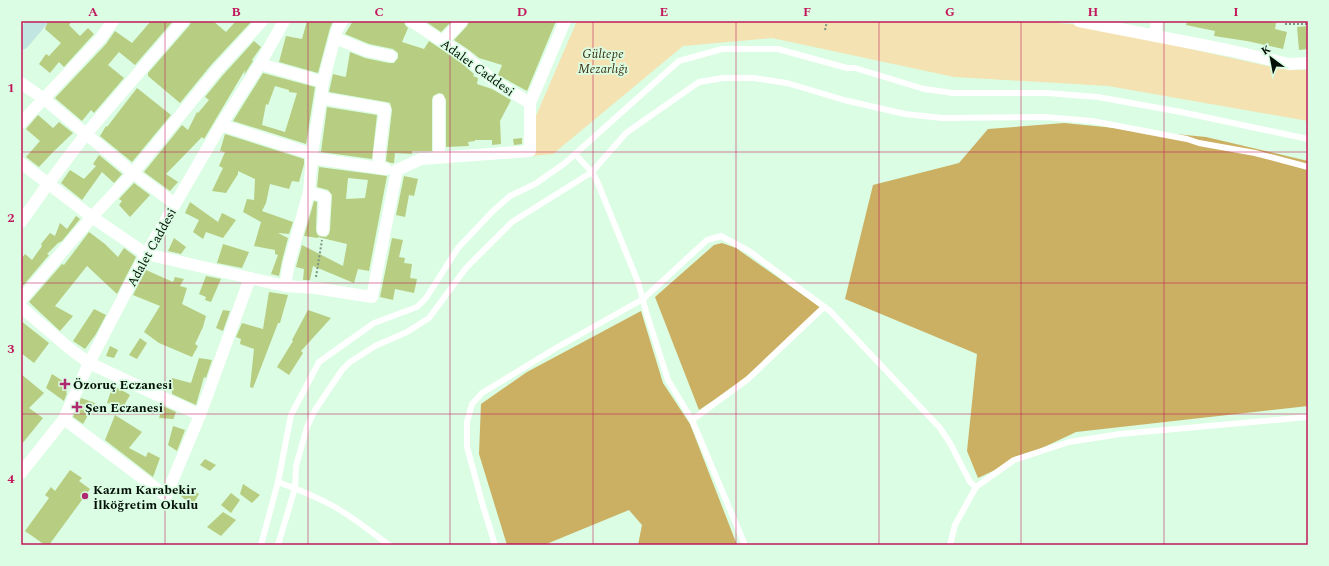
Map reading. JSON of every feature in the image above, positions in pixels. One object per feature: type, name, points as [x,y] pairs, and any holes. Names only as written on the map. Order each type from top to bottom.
[{"type":"street","points":[[21,41],[38,21]]},
{"type":"street","points":[[21,122],[100,39],[113,21]]},
{"type":"street","points":[[21,222],[86,134],[183,21]]},
{"type":"street","points":[[21,300],[92,217],[133,173],[217,70],[262,21]]},
{"type":"street","name":"Adalet Caddesi","points":[[21,474],[64,419],[89,363],[146,254],[221,125],[260,64],[284,21]]},
{"type":"street","points":[[285,286],[289,263],[309,192],[311,156],[323,82],[335,38],[342,21]]},
{"type":"street","name":"Adalet Caddesi","points":[[411,21],[465,56],[495,82],[530,103],[565,21]]},
{"type":"street","points":[[443,41],[462,21]]},
{"type":"street","points":[[1079,21],[1156,35],[1289,64],[1308,63]]},
{"type":"street","points":[[1156,35],[1157,21]]},
{"type":"street","points":[[335,38],[367,51],[392,56]]},
{"type":"street","points":[[260,64],[323,82]]},
{"type":"street","points":[[21,83],[44,99],[133,173],[175,204]]},
{"type":"street","points":[[321,98],[385,109],[379,155],[379,168]]},
{"type":"street","points":[[439,100],[439,157]]},
{"type":"street","points":[[221,125],[311,156],[397,170],[421,159],[530,151],[530,103]]},
{"type":"street","points":[[21,163],[92,217],[146,254],[285,286],[315,288],[372,297],[397,170]]},
{"type":"street","points":[[309,192],[325,197],[323,230]]},
{"type":"street","points":[[64,419],[166,496],[200,415],[250,278]]},
{"type":"street","points":[[21,307],[89,363],[200,415]]},
{"type":"lane","points":[[261,545],[278,482],[291,415],[319,362],[374,323],[417,307],[426,298],[458,248],[493,211],[510,196],[535,184],[565,163],[679,61],[722,49],[778,49],[847,68],[856,68],[924,89],[953,93],[1047,94],[1098,97],[1181,112],[1308,139]]},
{"type":"lane","points":[[278,545],[295,488],[296,466],[307,427],[315,410],[342,370],[350,362],[375,346],[407,332],[429,318],[466,268],[512,222],[592,172],[626,133],[699,82],[723,78],[754,78],[787,83],[844,100],[913,114],[942,118],[1045,117],[1092,121],[1255,153],[1308,167]]},
{"type":"lane","points":[[575,154],[592,172],[597,181],[638,282],[668,380],[692,420],[745,545]]},
{"type":"lane","points":[[495,545],[482,506],[467,446],[467,422],[472,404],[482,393],[556,348],[643,299],[707,240],[721,236],[749,251],[830,311],[940,428],[950,443],[970,482],[976,487]]},
{"type":"lane","points":[[692,420],[748,380],[824,307]]},
{"type":"lane","points":[[950,545],[955,525],[976,487],[1014,460],[1069,442],[1120,434],[1308,417]]},
{"type":"lane","points":[[278,482],[295,488],[334,507],[389,545]]},
{"type":"path","points":[[825,30],[827,21]]},
{"type":"path","points":[[1285,24],[1308,24]]},
{"type":"path","points":[[315,288],[323,230]]},
{"type":"green space","name":"Gültepe Mezarlığı","points":[[577,21],[1029,21],[1083,25],[1281,69],[1308,70],[1308,121],[1108,86],[954,77],[772,38],[683,46],[553,154],[531,156],[535,118]]},
{"type":"shaded area","points":[[1064,123],[1206,137],[1308,161],[1308,406],[1076,432],[978,478],[967,451],[977,354],[845,299],[873,185],[959,163],[988,129]]},
{"type":"shaded area","points":[[722,243],[736,248],[820,307],[744,380],[699,410],[655,297],[714,245]]},
{"type":"shaded area","points":[[641,311],[663,383],[690,424],[737,545],[638,545],[642,525],[629,510],[544,545],[507,545],[479,454],[481,404],[527,372]]},
{"type":"building","points":[[48,21],[72,21],[69,25],[80,36],[88,28],[94,34],[64,67],[59,62],[50,73],[39,64],[46,54],[49,56],[61,43],[45,29]]},
{"type":"building","points":[[151,21],[173,21],[135,65],[119,52],[108,65],[124,78],[94,113],[91,110],[82,121],[55,98],[106,44],[115,31],[132,43]]},
{"type":"building","points":[[192,21],[213,21],[226,32],[236,21],[252,21],[211,65],[180,103],[148,76],[148,73]]},
{"type":"building","points":[[307,21],[333,21],[318,73],[279,62],[286,36],[302,39]]},
{"type":"building","points":[[353,21],[404,21],[408,28],[402,42],[424,49],[429,41],[460,62],[474,74],[473,76],[478,78],[477,84],[492,89],[511,100],[500,121],[501,144],[492,145],[492,140],[475,140],[468,142],[469,146],[446,147],[446,100],[443,94],[439,93],[433,96],[432,100],[432,151],[412,151],[412,154],[395,153],[394,163],[386,161],[392,110],[390,103],[329,92],[333,74],[346,76],[350,52],[365,58],[389,63],[394,63],[398,58],[398,53],[393,49],[369,44],[345,34]]},
{"type":"building","points":[[425,21],[452,21],[441,32]]},
{"type":"building","points":[[469,21],[556,21],[527,91],[498,75],[502,65],[479,58],[454,40],[467,26]]},
{"type":"building","points":[[1187,21],[1264,21],[1276,23],[1275,29],[1287,32],[1283,49],[1214,36],[1215,31],[1186,25]]},
{"type":"building","points":[[1308,26],[1308,49],[1299,50],[1297,27]]},
{"type":"building","points":[[254,41],[261,47],[244,75],[245,70],[204,139],[202,137],[166,174],[178,182],[170,191],[144,172],[182,125],[188,130],[197,112],[198,113],[209,100],[205,97]]},
{"type":"building","points":[[263,73],[315,87],[306,144],[233,121]],"holes":[[[275,86],[289,90],[289,92],[297,93],[285,132],[262,125],[266,104],[268,105]]]},
{"type":"building","points":[[137,88],[171,115],[132,162],[100,136],[106,126],[107,127]]},
{"type":"building","points":[[327,107],[377,115],[372,159],[321,152]]},
{"type":"building","points":[[38,115],[53,128],[59,122],[73,133],[39,167],[26,157],[40,141],[26,129]]},
{"type":"building","points":[[225,134],[304,159],[299,182],[292,181],[289,189],[270,184],[266,203],[262,211],[293,222],[289,234],[278,233],[288,238],[279,276],[271,274],[278,255],[275,254],[275,250],[254,246],[261,222],[243,212],[247,199],[254,200],[255,179],[238,171],[238,174],[226,193],[212,191],[223,168],[219,166],[225,152],[220,151]]},
{"type":"building","points":[[522,138],[522,144],[514,145],[513,139]]},
{"type":"building","points":[[99,155],[122,174],[114,183],[102,172],[82,200],[61,183],[70,170],[84,179],[96,166],[93,164]]},
{"type":"building","points":[[319,167],[387,176],[369,271],[358,269],[354,283],[313,266],[310,280],[303,280],[304,269],[296,267],[302,245],[343,266],[347,244],[318,237],[304,236],[314,201],[317,202],[317,234],[319,236],[326,237],[329,234],[332,195],[328,190],[317,187]],"holes":[[[348,178],[368,180],[365,198],[346,199]]]},
{"type":"building","points":[[404,176],[418,179],[414,196],[409,195],[405,217],[396,215]]},
{"type":"building","points":[[134,183],[150,195],[130,217],[119,205],[122,201],[119,199]]},
{"type":"building","points":[[190,202],[218,222],[222,213],[236,220],[223,238],[206,232],[203,239],[193,232],[199,220],[185,213]]},
{"type":"building","points":[[76,216],[80,219],[62,241],[47,254],[49,255],[21,288],[21,259],[25,254],[32,260],[42,246],[41,244],[50,233],[55,236],[60,223],[67,229]]},
{"type":"building","points":[[89,232],[105,244],[118,257],[124,248],[136,257],[117,294],[87,266],[55,306],[73,316],[60,331],[29,302],[62,264],[64,265]]},
{"type":"building","points":[[174,238],[186,247],[181,254],[168,251]]},
{"type":"building","points":[[392,238],[403,240],[399,257],[405,258],[404,263],[412,264],[410,278],[417,279],[414,293],[395,289],[393,300],[380,297]]},
{"type":"building","points":[[223,244],[249,252],[242,268],[217,263]]},
{"type":"building","points":[[146,270],[173,282],[175,277],[184,279],[180,286],[187,288],[182,304],[206,316],[203,327],[195,344],[198,346],[192,357],[159,343],[144,332],[160,306],[133,295]]},
{"type":"building","points":[[206,276],[221,279],[211,302],[205,300],[206,297],[199,294]]},
{"type":"building","points":[[269,292],[288,295],[280,323],[278,323],[253,388],[250,387],[254,349],[240,344],[241,339],[236,337],[242,323],[263,329]]},
{"type":"building","points":[[94,309],[106,315],[96,334],[85,349],[73,341]]},
{"type":"building","points":[[223,310],[230,311],[223,331],[216,328]]},
{"type":"building","points":[[308,310],[331,318],[301,351],[303,353],[289,375],[277,367],[293,341],[292,340]]},
{"type":"building","points":[[21,321],[49,343],[34,363],[21,353]]},
{"type":"building","points":[[140,338],[147,343],[137,359],[129,355]]},
{"type":"building","points":[[110,346],[118,350],[114,358],[106,356]]},
{"type":"building","points":[[199,358],[212,360],[206,378],[204,377],[196,405],[172,394],[172,378],[191,383]]},
{"type":"building","points":[[21,374],[44,393],[29,408],[43,418],[21,445]]},
{"type":"building","points":[[52,374],[69,385],[64,401],[46,388]]},
{"type":"building","points":[[113,385],[130,395],[122,409],[107,403]]},
{"type":"building","points":[[81,398],[95,403],[83,424],[73,417]]},
{"type":"building","points":[[163,406],[176,412],[173,420],[159,418]]},
{"type":"building","points":[[115,415],[142,432],[129,448],[146,457],[148,452],[160,458],[153,477],[105,440]]},
{"type":"building","points":[[173,426],[185,430],[177,451],[168,445]]},
{"type":"building","points":[[205,459],[216,465],[210,471],[200,465]]},
{"type":"building","points":[[70,470],[82,478],[79,481],[90,489],[49,545],[45,545],[25,531],[49,498],[45,495],[51,487],[55,491]]},
{"type":"building","points":[[243,484],[260,495],[252,503],[240,494]]},
{"type":"building","points":[[185,487],[199,494],[192,506],[180,495]]},
{"type":"building","points":[[231,493],[240,500],[231,513],[221,505]]},
{"type":"building","points":[[223,512],[236,520],[221,536],[207,527]]},
{"type":"place","name":"Özoruç Eczanesi","points":[[65,384]]},
{"type":"place","name":"Şen Eczanesi","points":[[77,407]]},
{"type":"place","name":"Kazım Karabekir İlköğretim Okulu","points":[[85,496]]}]
